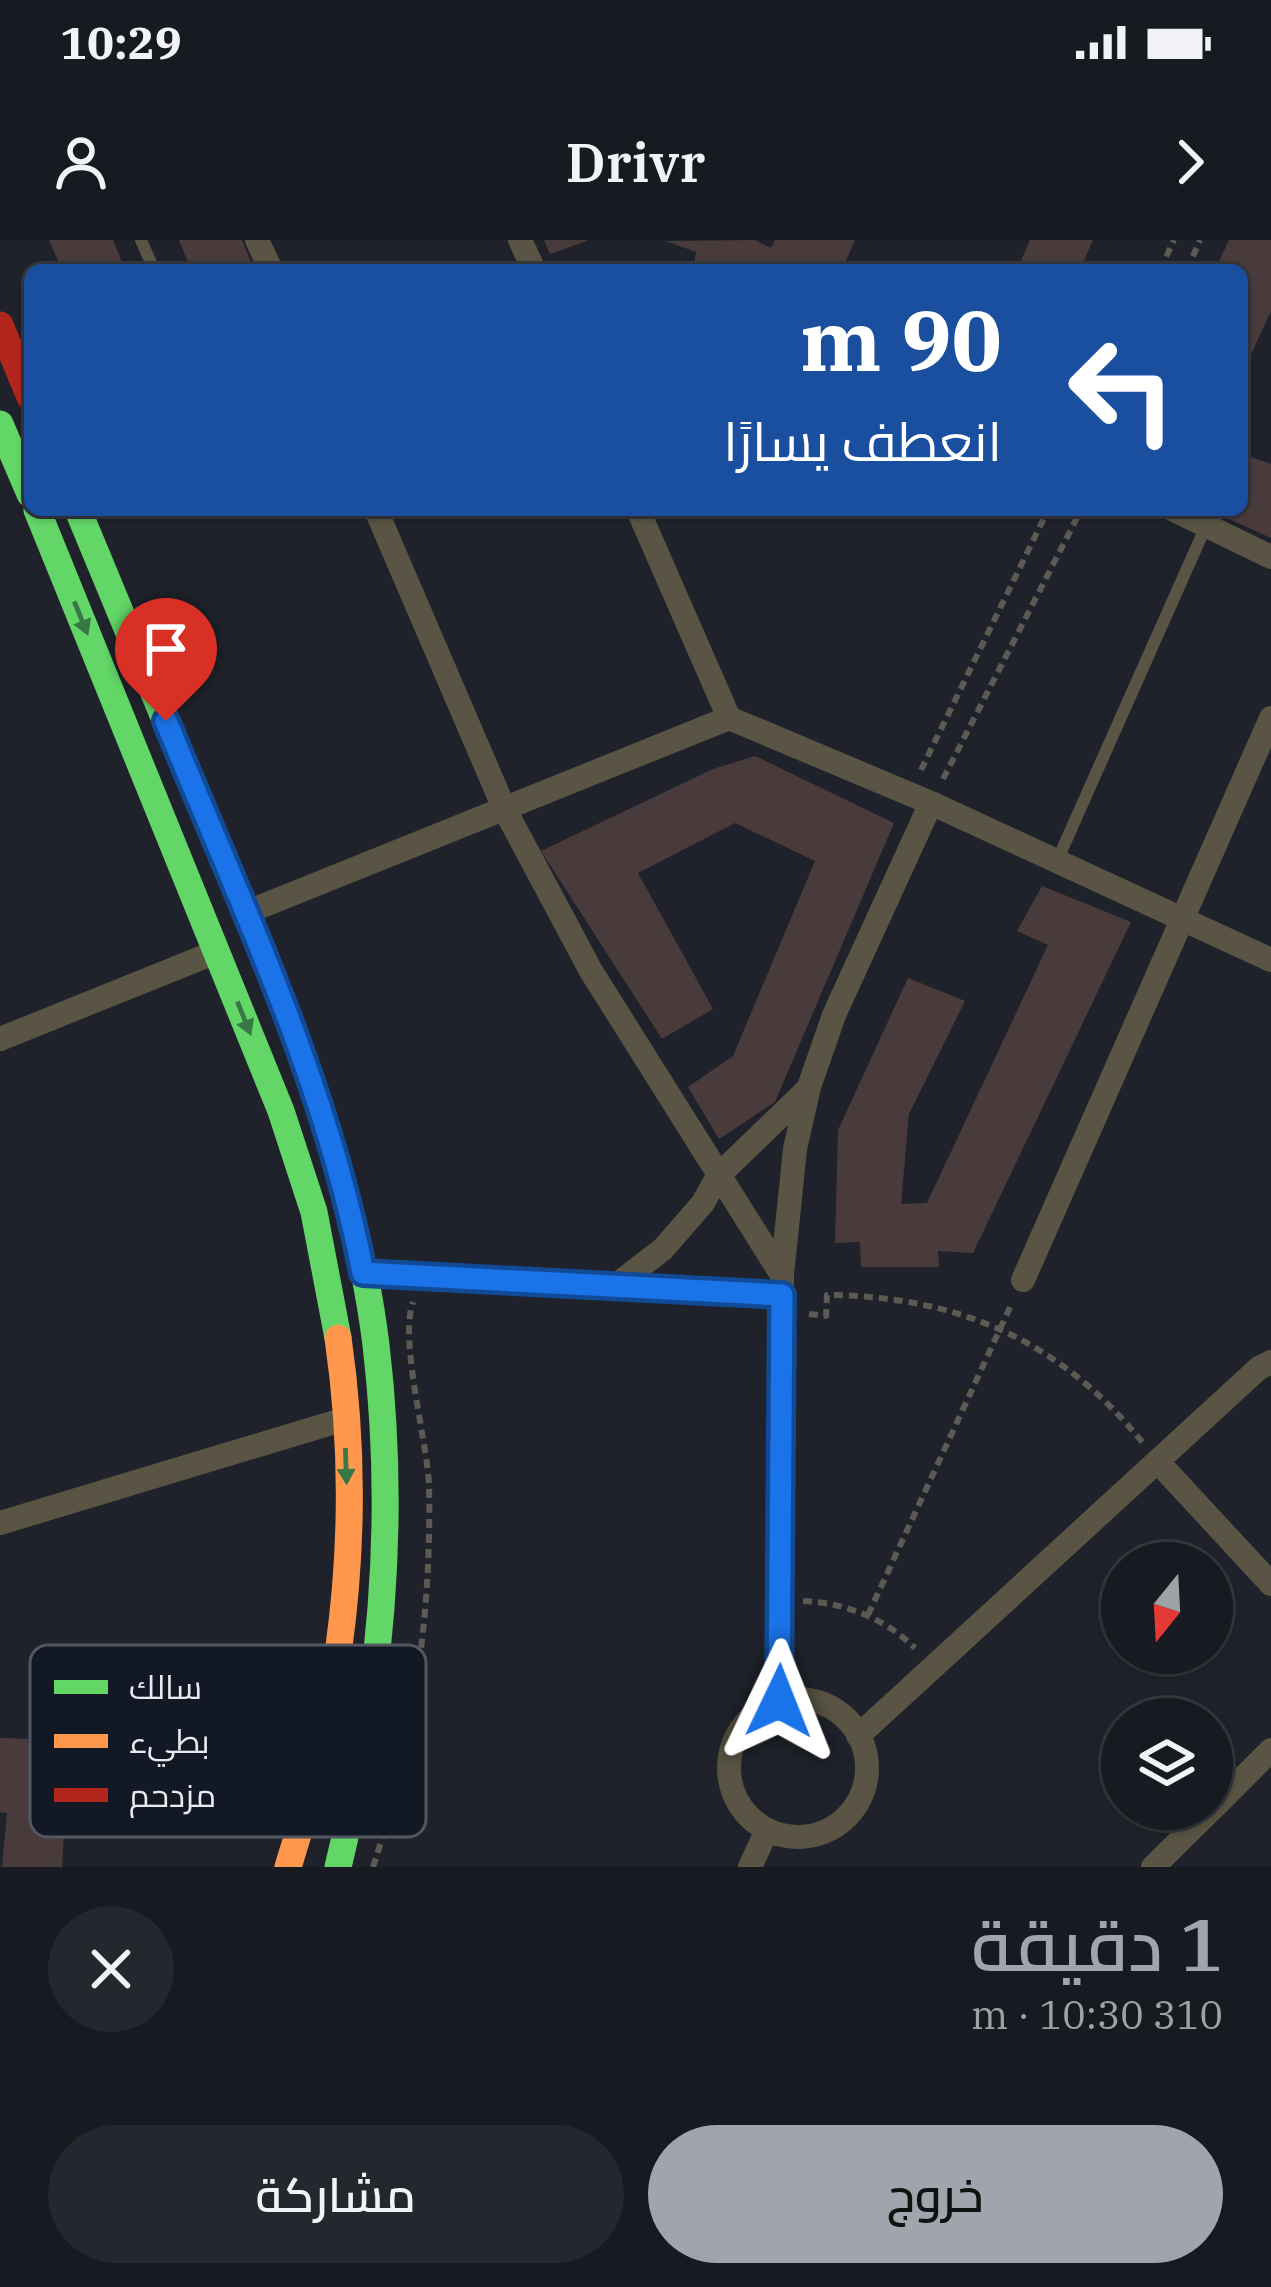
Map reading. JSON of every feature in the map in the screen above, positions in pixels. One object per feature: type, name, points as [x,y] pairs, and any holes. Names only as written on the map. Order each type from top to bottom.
[{"type":"street","points":[[0,326],[24,383]]},
{"type":"street","points":[[0,424],[24,480]]},
{"type":"street","points":[[39,516],[285,1120],[315,1215],[335,1316],[345,1419],[346,1559],[338,1645]]},
{"type":"street","points":[[80,516],[322,1109],[363,1273],[384,1430],[387,1567],[380,1645]]},
{"type":"street","points":[[379,516],[504,808],[591,971],[718,1176],[782,1294]]},
{"type":"street","points":[[641,516],[729,718],[920,799],[1271,960]]},
{"type":"street","points":[[1186,516],[1271,557]]},
{"type":"street","points":[[245,913],[729,718]]},
{"type":"street","points":[[1023,1280],[1271,718]]},
{"type":"street","points":[[779,1701],[782,1294],[795,1149],[809,1087],[834,1015],[920,799]]},
{"type":"street","points":[[0,1039],[217,952]]},
{"type":"street","points":[[615,1286],[663,1249],[718,1176],[809,1087]]},
{"type":"street","points":[[363,1273],[782,1294]]},
{"type":"street","points":[[858,1736],[1265,1365],[1271,1343]]},
{"type":"street","points":[[0,1523],[345,1419]]},
{"type":"street","points":[[1158,1462],[1271,1584]]},
{"type":"street","points":[[779,1701],[820,1702],[838,1711],[858,1736],[868,1769],[864,1792],[834,1828],[813,1836],[789,1837],[749,1818],[737,1802],[730,1782],[733,1741],[760,1710],[779,1701]]},
{"type":"street","points":[[1233,1788],[1271,1750]]},
{"type":"street","points":[[750,1867],[767,1830]]},
{"type":"street","points":[[1153,1867],[1191,1830]]},
{"type":"street","points":[[288,1867],[297,1837]]},
{"type":"street","points":[[338,1867],[345,1837]]},
{"type":"lane","points":[[1058,861],[1206,526]]},
{"type":"path","points":[[920,799],[1045,516]]},
{"type":"path","points":[[920,799],[1078,516]]},
{"type":"path","points":[[868,1615],[1023,1280]]},
{"type":"path","points":[[782,1294],[826,1316],[827,1295],[868,1295],[914,1300],[1000,1328],[1075,1374],[1108,1403],[1158,1462]]},
{"type":"path","points":[[419,1645],[429,1480],[410,1312],[412,1303],[421,1298]]},
{"type":"path","points":[[782,1602],[828,1603],[868,1615],[904,1637],[930,1670]]},
{"type":"path","points":[[374,1867],[382,1837]]},
{"type":"building","points":[[49,240],[113,240],[123,264],[59,264]]},
{"type":"building","points":[[179,240],[242,240],[252,264],[189,264]]},
{"type":"building","points":[[544,240],[587,240],[587,241],[550,254]]},
{"type":"building","points":[[755,240],[771,248],[775,240],[855,240],[845,264],[694,264],[696,252],[666,241]]},
{"type":"building","points":[[1030,240],[1093,240],[1083,264],[1020,264]]},
{"type":"building","points":[[1229,240],[1271,240],[1271,311],[1248,361],[1248,264],[1218,264]]},
{"type":"building","points":[[1248,456],[1271,464],[1271,538],[1222,516],[1248,516]]},
{"type":"building","points":[[755,756],[894,823],[775,1102],[719,1139],[688,1087],[733,1056],[815,861],[735,823],[638,873],[713,1009],[662,1039],[541,851],[713,769]]},
{"type":"building","points":[[1042,886],[1131,922],[973,1253],[938,1251],[939,1267],[861,1267],[860,1242],[835,1243],[838,1130],[908,978],[965,1001],[909,1114],[901,1204],[927,1203],[1048,945],[1017,931]]},
{"type":"building","points":[[0,1738],[30,1739],[30,1837],[64,1837],[62,1867],[2,1867],[7,1813],[0,1812]]},
{"type":"traffic: fast","points":[[0,424],[24,480]]},
{"type":"traffic: fast","points":[[39,516],[281,1111],[314,1212],[338,1338]]},
{"type":"traffic: fast","points":[[80,516],[296,1039],[353,1220],[376,1345],[382,1411],[385,1543],[377,1645]]},
{"type":"traffic: fast","points":[[338,1867],[345,1837]]},
{"type":"traffic: slow","points":[[338,1338],[349,1472],[339,1645]]},
{"type":"traffic: slow","points":[[288,1867],[297,1837]]},
{"type":"traffic: jam","points":[[0,325],[24,383]]},
{"type":"route","points":[[166,721],[322,1109],[363,1273],[782,1295],[779,1701]]}]
